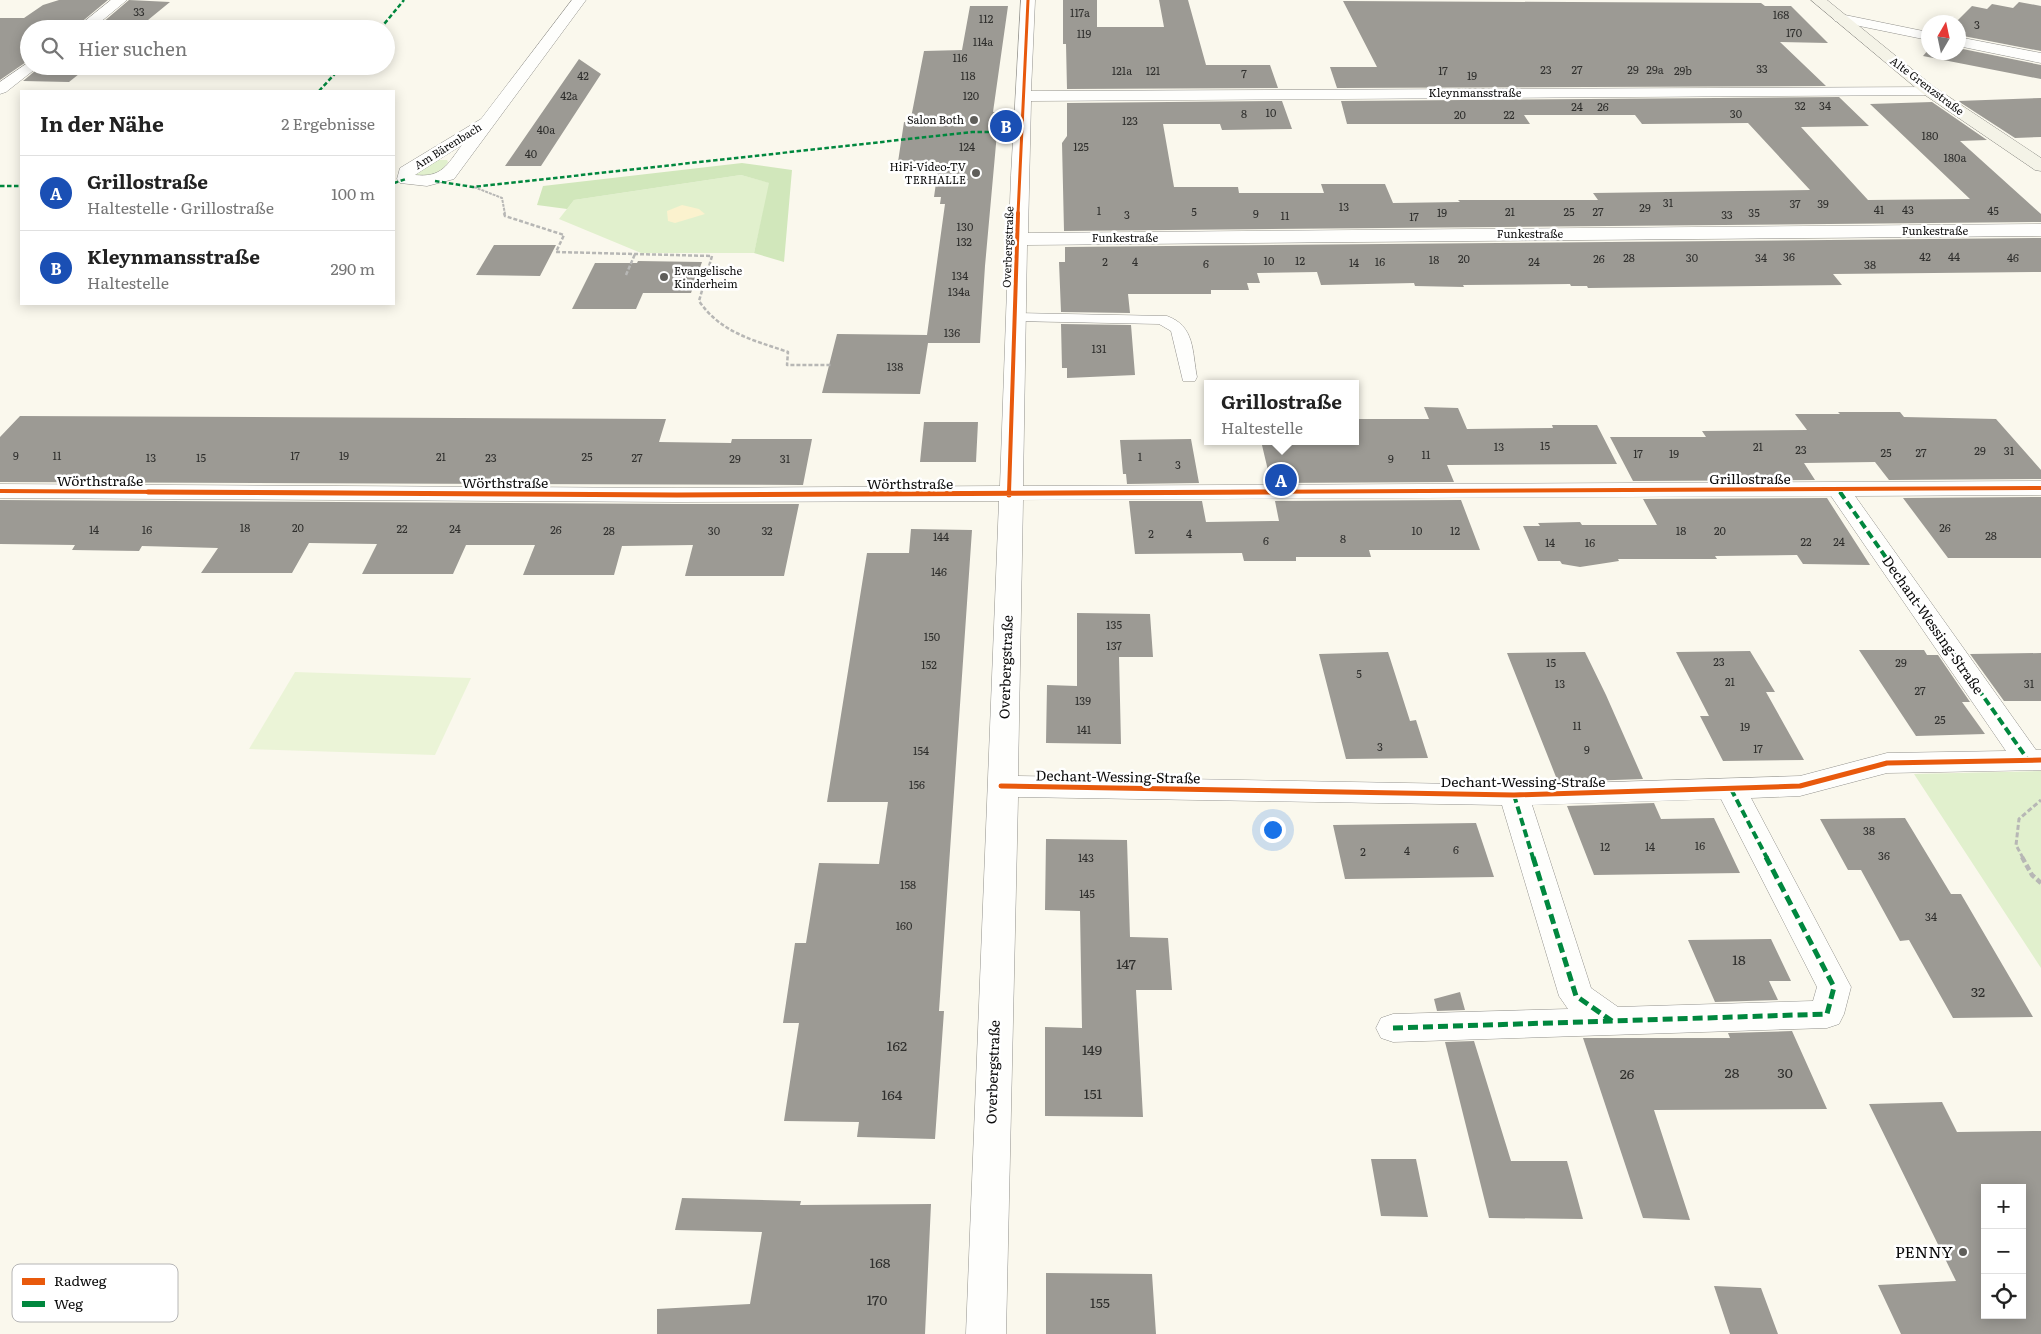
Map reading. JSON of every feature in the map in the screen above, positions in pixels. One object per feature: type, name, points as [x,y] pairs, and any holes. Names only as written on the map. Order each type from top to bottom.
[{"type":"street","points":[[94,20],[120,0]]},
{"type":"street","name":"Am Bärenbach","points":[[486,123],[579,0]]},
{"type":"street","name":"Overbergstraße","points":[[986,1334],[1001,786],[1006,707],[1009,495],[1028,0]]},
{"type":"street","name":"Alte Grenzstraße","points":[[1818,0],[1928,90],[2041,166]]},
{"type":"street","points":[[1840,18],[1921,35]]},
{"type":"street","points":[[1966,44],[2041,58]]},
{"type":"street","points":[[0,89],[20,74]]},
{"type":"street","name":"Kleynmansstraße","points":[[1023,96],[1928,90]]},
{"type":"street","name":"Funkestraße","points":[[1018,239],[2041,230]]},
{"type":"street","name":"Grillostraße","points":[[1009,495],[2041,488]]},
{"type":"street","name":"Dechant-Wessing-Straße","points":[[1839,490],[2034,760]]},
{"type":"street","name":"Wörthstraße","points":[[0,491],[1009,495]]},
{"type":"street","name":"Dechant-Wessing-Straße","points":[[1001,786],[1514,795],[1731,790],[1800,786],[1887,763],[2034,760]]},
{"type":"street","points":[[1393,1028],[1827,1014],[1834,987],[1731,790]]},
{"type":"street","name":"Dechant-Wessing-Straße","points":[[1514,795],[1576,996],[1612,1020]]},
{"type":"lane","points":[[1016,318],[1161,319],[1172,323],[1179,329],[1189,377]]},
{"type":"path","points":[[473,187],[502,198],[505,216],[564,235],[556,252],[712,256],[712,269],[702,286],[699,301],[707,316],[725,328],[746,338],[788,352],[787,366],[831,365]]},
{"type":"path","points":[[626,275],[635,254]]},
{"type":"path","points":[[2041,800],[2019,819],[2016,845],[2032,875],[2041,883]]},
{"type":"green space","points":[[437,160],[447,160],[448,162],[439,174],[415,177],[414,173]]},
{"type":"green space","points":[[742,163],[792,170],[784,262],[754,253],[769,183],[741,175],[574,200],[567,209],[537,205],[543,186]]},
{"type":"green space","points":[[741,175],[770,183],[754,253],[641,253],[559,219],[574,200]]},
{"type":"green space","points":[[295,672],[471,678],[435,755],[249,749]]},
{"type":"green space","points":[[2041,771],[2041,968],[1914,774]]},
{"type":"sand","points":[[682,205],[699,209],[705,214],[675,223],[668,221],[667,211]]},
{"type":"building","points":[[59,0],[108,0],[84,20],[20,20],[20,66],[0,80],[0,18],[24,18],[43,5]]},
{"type":"building","points":[[129,0],[170,2],[148,20],[106,20]]},
{"type":"building","points":[[1063,0],[1097,0],[1097,27],[1164,27],[1159,0],[1188,0],[1206,65],[1270,65],[1278,88],[1067,89],[1066,44],[1063,44]]},
{"type":"building","points":[[1343,1],[1761,3],[1765,6],[1791,6],[1828,43],[1780,42],[1826,86],[1337,88],[1330,67],[1377,67]]},
{"type":"building","points":[[2019,2],[2041,6],[2041,51],[1966,37],[1966,15],[1963,15],[1972,6],[1987,9],[1992,4],[2013,8]]},
{"type":"building","points":[[970,6],[1008,6],[993,112],[996,112],[992,133],[997,133],[980,343],[928,343],[920,394],[822,393],[837,334],[927,335],[945,204],[940,204],[941,197],[934,197],[939,162],[898,162],[904,122],[910,123],[924,51],[962,50]]},
{"type":"building","points":[[1966,50],[2041,65],[2041,79],[1944,60],[1966,60]]},
{"type":"building","points":[[579,59],[601,74],[541,166],[505,166]]},
{"type":"building","points":[[30,75],[78,75],[69,82],[23,81]]},
{"type":"building","points":[[1839,97],[1869,126],[1801,127],[1868,200],[1970,199],[1870,104],[1932,102],[1987,140],[1960,141],[2041,214],[2041,222],[1064,231],[1062,143],[1067,136],[1067,103],[1282,101],[1292,129],[1222,130],[1220,124],[1163,124],[1174,187],[1238,187],[1239,193],[1324,193],[1321,184],[1385,184],[1393,203],[1460,202],[1458,200],[1598,200],[1593,193],[1810,190],[1748,123],[1642,124],[1635,115],[1524,115],[1530,124],[1347,124],[1341,101]]},
{"type":"building","points":[[2041,98],[2041,137],[2015,138],[1958,101]]},
{"type":"building","points":[[2041,238],[2041,272],[1833,274],[1842,285],[1588,288],[1587,286],[1571,286],[1570,284],[1463,285],[1464,287],[1415,286],[1414,283],[1321,285],[1317,272],[1257,273],[1260,283],[1247,283],[1249,290],[1211,290],[1211,294],[1128,294],[1130,313],[1061,312],[1059,262],[1065,262],[1065,247]]},
{"type":"building","points":[[494,245],[556,245],[540,276],[476,275]]},
{"type":"building","points":[[638,261],[702,262],[691,293],[643,293],[636,309],[572,309],[595,263],[637,263]]},
{"type":"building","points":[[1061,324],[1131,325],[1135,375],[1067,378],[1067,368],[1062,368]]},
{"type":"building","points":[[1424,407],[1458,408],[1467,429],[1553,428],[1552,425],[1597,425],[1617,464],[1447,465],[1454,482],[1271,483],[1262,445],[1359,445],[1359,419],[1429,419]]},
{"type":"building","points":[[1838,412],[1900,412],[1904,417],[1996,419],[2041,470],[2041,479],[1889,480],[1875,462],[1804,463],[1815,480],[1633,481],[1610,437],[1706,437],[1702,431],[1807,430],[1795,414],[1840,414]]},
{"type":"building","points":[[20,416],[666,419],[659,442],[731,443],[732,439],[812,439],[803,485],[0,482],[0,437]]},
{"type":"building","points":[[924,422],[978,422],[976,462],[920,462]]},
{"type":"building","points":[[1191,439],[1199,483],[1127,484],[1126,474],[1123,474],[1120,440]]},
{"type":"building","points":[[2041,497],[2041,558],[1948,558],[1903,498]]},
{"type":"building","points":[[1827,498],[1870,565],[1803,564],[1797,555],[1715,556],[1717,559],[1618,559],[1619,561],[1580,567],[1562,564],[1560,561],[1538,561],[1523,526],[1540,526],[1538,523],[1580,522],[1582,525],[1657,525],[1643,499]]},
{"type":"building","points":[[0,500],[799,504],[784,576],[685,576],[693,545],[622,546],[614,575],[523,575],[535,545],[466,545],[453,574],[362,574],[377,544],[309,543],[292,573],[201,573],[218,548],[142,546],[139,551],[72,550],[75,545],[0,544]]},
{"type":"building","points":[[1461,500],[1480,550],[1369,550],[1371,557],[1296,557],[1296,561],[1244,561],[1242,553],[1135,554],[1129,501],[1202,501],[1206,522],[1279,521],[1275,501]]},
{"type":"building","points":[[911,529],[972,530],[939,1011],[944,1011],[935,1139],[857,1137],[859,1122],[784,1121],[799,1023],[783,1023],[795,943],[806,943],[819,863],[879,864],[888,802],[827,802],[867,553],[909,553]]},
{"type":"building","points":[[1077,613],[1150,614],[1153,657],[1119,657],[1121,744],[1046,743],[1047,685],[1077,686]]},
{"type":"building","points":[[1859,650],[1924,650],[1927,655],[1938,655],[1970,702],[1962,702],[1985,734],[1916,736]]},
{"type":"building","points":[[1750,651],[1775,692],[1766,692],[1804,760],[1723,761],[1700,716],[1709,716],[1676,652]]},
{"type":"building","points":[[1388,652],[1410,721],[1416,720],[1428,758],[1346,759],[1319,654]]},
{"type":"building","points":[[1585,652],[1643,779],[1558,782],[1507,653]]},
{"type":"building","points":[[2041,653],[2041,701],[2004,701],[1970,654]]},
{"type":"building","points":[[1654,803],[1661,819],[1714,818],[1740,873],[1594,875],[1567,806]]},
{"type":"building","points":[[1905,818],[1951,894],[1961,894],[2033,1017],[1953,1018],[1909,940],[1900,941],[1861,870],[1848,870],[1820,819]]},
{"type":"building","points":[[1476,823],[1494,877],[1345,879],[1333,825]]},
{"type":"building","points":[[1046,839],[1127,840],[1130,937],[1168,938],[1172,990],[1136,990],[1143,1117],[1045,1116],[1045,1027],[1082,1028],[1080,911],[1045,910]]},
{"type":"building","points":[[1771,939],[1791,981],[1769,981],[1778,1000],[1715,1002],[1688,940]]},
{"type":"building","points":[[1460,992],[1465,1010],[1437,1011],[1434,999]]},
{"type":"building","points":[[1792,1031],[1827,1109],[1654,1110],[1690,1220],[1643,1218],[1583,1038],[1730,1038],[1728,1033]]},
{"type":"building","points":[[1474,1041],[1511,1161],[1567,1161],[1583,1219],[1489,1218],[1445,1042]]},
{"type":"building","name":"PENNY","points":[[1942,1102],[1957,1132],[2041,1131],[2041,1334],[1901,1334],[1878,1285],[1956,1281],[1869,1104]]},
{"type":"building","points":[[1371,1159],[1416,1159],[1428,1217],[1381,1216]]},
{"type":"building","points":[[682,1198],[801,1201],[800,1205],[931,1204],[925,1334],[657,1334],[657,1309],[750,1304],[762,1232],[675,1230]]},
{"type":"building","points":[[1046,1273],[1152,1274],[1156,1334],[1046,1334]]},
{"type":"building","points":[[1714,1286],[1761,1288],[1778,1334],[1730,1334]]},
{"type":"marked path","points":[[387,20],[404,0]]},
{"type":"marked path","points":[[320,90],[334,75]]},
{"type":"marked path","points":[[435,181],[473,187],[972,132],[1021,132]]},
{"type":"marked path","points":[[395,183],[406,179]]},
{"type":"marked path","points":[[0,186],[20,186]]},
{"type":"marked path","points":[[1839,490],[2028,760]]},
{"type":"marked path","points":[[1514,795],[1576,996],[1612,1021],[1827,1014],[1834,987],[1731,789]]},
{"type":"marked path","points":[[1393,1028],[1612,1021]]},
{"type":"cycle path","points":[[1009,495],[1022,107],[1028,0]]},
{"type":"cycle path","points":[[0,491],[677,495],[2041,488]]},
{"type":"cycle path","points":[[1001,786],[1514,795],[1800,786],[1887,763],[2041,760]]},
{"type":"place","name":"Salon Both","points":[[974,120]]},
{"type":"place","name":"Kleynmansstraße","points":[[1006,126]]},
{"type":"place","name":"HiFi-Video-TV TERHALLE","points":[[976,173]]},
{"type":"place","name":"Evangelische Kinderheim","points":[[664,277]]},
{"type":"place","name":"Grillostraße","points":[[1281,480]]},
{"type":"place","name":"PENNY","points":[[1963,1252]]}]
